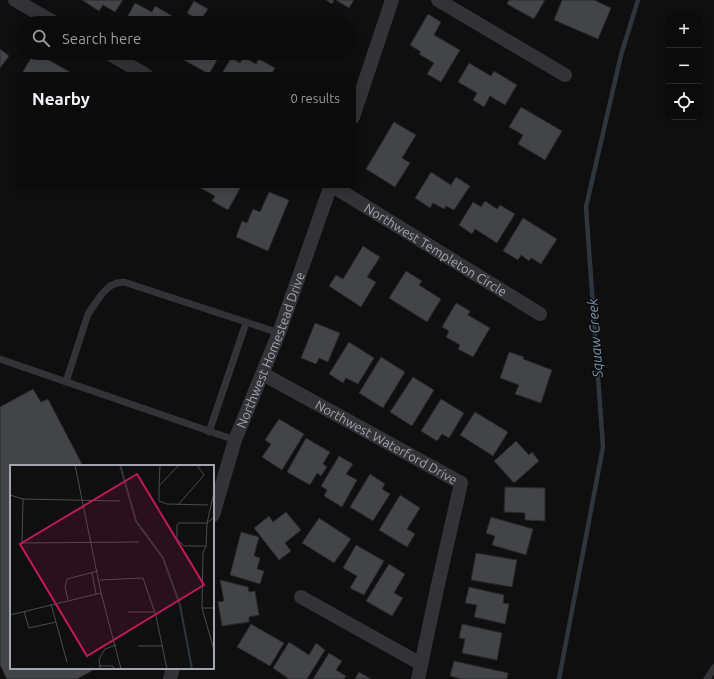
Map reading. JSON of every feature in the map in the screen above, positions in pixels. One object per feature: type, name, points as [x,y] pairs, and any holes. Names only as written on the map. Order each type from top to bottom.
[{"type":"street","points":[[15,0],[43,16]]},
{"type":"street","points":[[356,108],[392,0]]},
{"type":"street","points":[[438,0],[565,75]]},
{"type":"street","points":[[120,60],[141,72]]},
{"type":"street","name":"Northwest Homestead Drive","points":[[214,512],[235,440],[279,333],[330,188]]},
{"type":"street","name":"Northwest Templeton Circle","points":[[336,188],[540,314]]},
{"type":"street","name":"Northwest Waterford Drive","points":[[263,374],[461,483],[418,679]]},
{"type":"street","points":[[301,597],[422,664]]},
{"type":"street","points":[[170,679],[174,669]]},
{"type":"lane","points":[[66,382],[88,314],[101,295],[110,286],[117,283],[124,282],[279,333]]},
{"type":"lane","points":[[209,432],[246,323]]},
{"type":"lane","points":[[0,359],[235,440]]},
{"type":"lane","points":[[707,679],[714,668]]},
{"type":"building","points":[[82,0],[123,0],[115,12],[103,5],[99,11]]},
{"type":"building","points":[[326,0],[334,0],[332,4]]},
{"type":"building","points":[[336,0],[354,0],[349,8]]},
{"type":"building","points":[[509,0],[545,0],[534,19],[507,4]]},
{"type":"building","points":[[562,0],[594,0],[611,8],[598,39],[554,20]]},
{"type":"building","points":[[194,1],[208,9],[203,16],[192,16],[187,13]]},
{"type":"building","points":[[135,3],[152,12],[155,6],[172,16],[128,16]]},
{"type":"building","points":[[428,14],[441,22],[434,35],[460,50],[441,82],[427,74],[434,63],[419,54],[421,52],[410,45]]},
{"type":"building","points":[[0,49],[9,56],[0,68]]},
{"type":"building","points":[[30,60],[49,60],[70,72],[23,72]]},
{"type":"building","points":[[184,60],[217,60],[210,72],[205,72]]},
{"type":"building","points":[[230,60],[235,60],[240,63],[242,60],[249,60],[256,64],[258,60],[261,60],[275,68],[273,72],[223,72]]},
{"type":"building","points":[[469,63],[491,76],[494,71],[517,85],[505,105],[490,96],[484,107],[473,100],[477,93],[458,82]]},
{"type":"building","points":[[521,107],[562,131],[545,160],[518,144],[523,135],[509,127]]},
{"type":"building","points":[[394,122],[416,135],[402,158],[410,163],[395,187],[366,169]]},
{"type":"building","points":[[431,172],[451,185],[456,177],[470,186],[454,210],[446,206],[444,209],[433,203],[430,208],[415,198]]},
{"type":"building","points":[[201,188],[240,188],[228,210],[212,201],[215,196]]},
{"type":"building","points":[[269,192],[289,200],[268,251],[236,237],[242,221],[247,223],[253,209],[260,212]]},
{"type":"building","points":[[485,201],[497,209],[500,205],[515,214],[497,243],[475,229],[472,234],[459,225],[473,202],[481,207]]},
{"type":"building","points":[[523,218],[557,239],[541,264],[531,258],[529,261],[521,255],[518,260],[503,251]]},
{"type":"building","points":[[363,246],[380,257],[367,277],[376,282],[361,307],[329,286],[336,275],[343,279]]},
{"type":"building","points":[[406,271],[422,281],[419,285],[441,299],[427,322],[389,298]]},
{"type":"building","points":[[456,303],[470,311],[468,315],[490,328],[473,357],[458,349],[460,345],[446,337],[449,331],[442,327]]},
{"type":"building","points":[[315,323],[340,333],[328,362],[319,358],[316,364],[301,358]]},
{"type":"building","points":[[349,342],[374,358],[358,384],[346,378],[343,383],[329,374]]},
{"type":"building","points":[[509,352],[552,370],[541,403],[515,394],[519,385],[500,378]]},
{"type":"building","points":[[381,357],[405,372],[383,408],[359,393]]},
{"type":"building","points":[[413,377],[434,390],[412,426],[390,412]]},
{"type":"building","points":[[33,389],[41,402],[48,399],[82,465],[10,465],[10,669],[95,669],[77,679],[7,679],[0,665],[0,407]]},
{"type":"building","points":[[441,399],[464,413],[449,438],[442,434],[437,441],[421,431]]},
{"type":"building","points":[[475,412],[508,432],[493,456],[460,435]]},
{"type":"building","points":[[279,419],[304,434],[282,470],[262,457],[271,444],[265,440]]},
{"type":"building","points":[[306,438],[330,452],[323,464],[327,467],[321,476],[317,473],[310,485],[287,472]]},
{"type":"building","points":[[516,441],[529,455],[532,452],[539,461],[514,483],[494,461]]},
{"type":"building","points":[[339,456],[353,464],[346,474],[357,480],[342,507],[324,496],[327,490],[321,486]]},
{"type":"building","points":[[370,474],[385,484],[382,489],[390,494],[373,521],[350,507]]},
{"type":"building","points":[[505,487],[545,488],[545,521],[525,520],[525,513],[504,512]]},
{"type":"building","points":[[400,495],[420,508],[407,529],[415,534],[407,547],[379,530]]},
{"type":"building","points":[[286,512],[301,530],[285,543],[291,551],[279,560],[254,528],[269,516],[273,522]]},
{"type":"building","points":[[491,517],[533,529],[526,555],[492,545],[495,536],[486,533]]},
{"type":"building","points":[[319,518],[351,539],[334,563],[302,543]]},
{"type":"building","points":[[241,532],[259,537],[254,556],[260,558],[257,569],[264,571],[260,584],[230,575]]},
{"type":"building","points":[[356,545],[384,561],[364,595],[350,588],[357,576],[343,568]]},
{"type":"building","points":[[476,553],[517,560],[512,587],[471,580]]},
{"type":"building","points":[[389,564],[405,574],[394,593],[403,598],[392,616],[366,601]]},
{"type":"building","points":[[220,580],[248,587],[249,592],[255,591],[259,615],[249,617],[249,622],[222,626],[218,602],[224,601]]},
{"type":"building","points":[[469,587],[504,595],[503,603],[509,604],[505,624],[474,617],[477,605],[465,603]]},
{"type":"building","points":[[251,624],[284,643],[270,666],[237,647]]},
{"type":"building","points":[[462,624],[502,633],[497,660],[462,653],[465,639],[459,638]]},
{"type":"building","points":[[289,642],[309,655],[316,643],[325,650],[307,679],[289,679],[273,668]]},
{"type":"building","points":[[329,653],[342,661],[336,670],[346,676],[344,679],[313,679]]},
{"type":"building","points":[[454,661],[508,673],[507,679],[461,679],[450,676]]},
{"type":"building","points":[[359,672],[371,679],[355,679]]},
{"type":"waterway","name":"Squaw Creek","points":[[559,679],[603,447],[586,207],[621,55],[638,0]]}]
